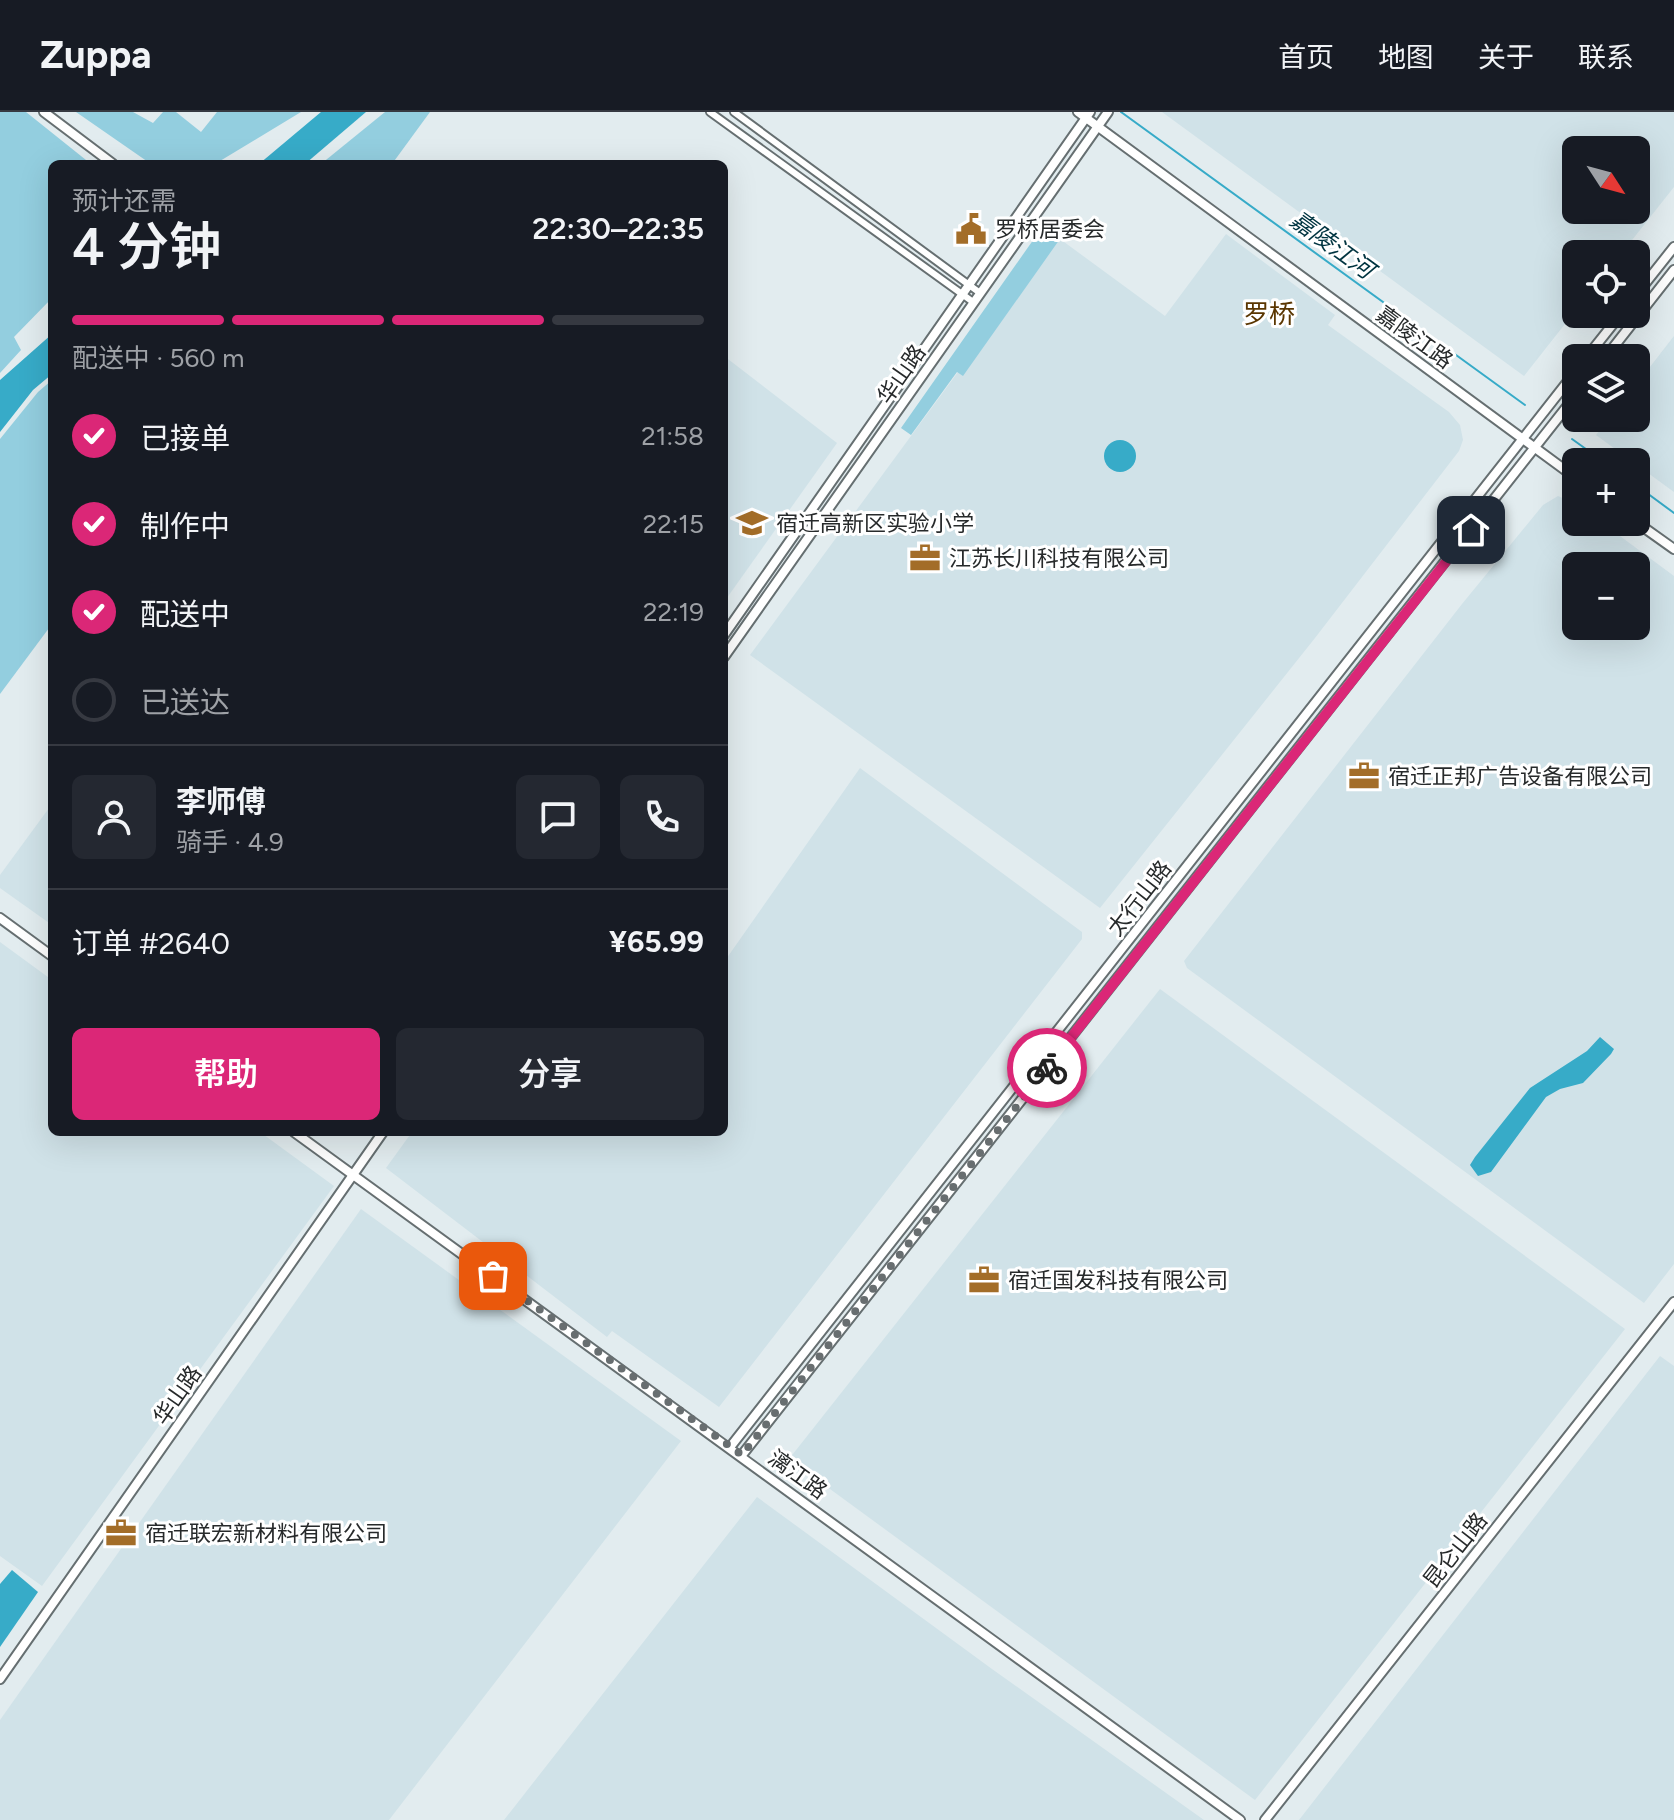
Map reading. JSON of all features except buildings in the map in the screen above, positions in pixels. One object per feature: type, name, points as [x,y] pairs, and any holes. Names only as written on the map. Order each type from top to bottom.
[{"type":"street","points":[[44,112],[108,160]]},
{"type":"street","points":[[710,112],[973,302]]},
{"type":"street","points":[[734,112],[980,293]]},
{"type":"street","name":"华山路","points":[[728,651],[1108,112]]},
{"type":"street","name":"华山路","points":[[728,629],[963,295],[1085,114]]},
{"type":"street","name":"嘉陵江路","points":[[1085,114],[1097,126],[1562,468]]},
{"type":"street","points":[[1650,277],[1674,247]]},
{"type":"street","points":[[1616,344],[1674,270]]},
{"type":"street","points":[[1597,344],[1610,328]]},
{"type":"street","name":"太行山路","points":[[731,1446],[1562,388]]},
{"type":"street","name":"太行山路","points":[[742,1455],[1562,413]]},
{"type":"street","points":[[1650,532],[1674,549]]},
{"type":"street","points":[[0,918],[48,953]]},
{"type":"street","name":"漓江路","points":[[299,1136],[731,1446],[1240,1820]]},
{"type":"street","name":"华山路","points":[[0,1679],[380,1136]]},
{"type":"street","name":"昆仑山路","points":[[1265,1820],[1674,1302]]},
{"type":"shaded area","points":[[0,112],[26,112],[86,160],[48,160],[48,302],[14,337],[21,350],[0,373]]},
{"type":"shaded area","points":[[76,112],[133,112],[153,123],[163,112],[176,112],[201,132],[217,112],[301,112],[222,160],[145,160]]},
{"type":"shaded area","points":[[321,112],[366,112],[310,160],[264,160]]},
{"type":"shaded area","points":[[385,112],[430,112],[395,160],[326,160]]},
{"type":"shaded area","points":[[1162,112],[1674,112],[1674,187],[1650,217],[1650,136],[1562,136],[1562,224],[1645,224],[1632,240],[1562,240],[1562,328],[1524,376]]},
{"type":"shaded area","points":[[1043,226],[1060,239],[963,376],[957,372],[911,435],[901,428]]},
{"type":"shaded area","points":[[1226,234],[1335,315],[1328,325],[1449,412],[1460,425],[1463,440],[1459,451],[1315,638],[1100,908],[750,655],[958,372],[963,375],[1060,239],[1165,316]]},
{"type":"shaded area","points":[[1674,336],[1674,492],[1650,474],[1650,448],[1614,448],[1596,435],[1598,432],[1650,432],[1650,367]]},
{"type":"shaded area","points":[[48,338],[48,377],[33,390],[0,432],[0,380]]},
{"type":"shaded area","name":"宿迁高新区实验小学","points":[[728,359],[837,443],[728,596]]},
{"type":"shaded area","points":[[48,383],[48,629],[0,694],[0,439]]},
{"type":"shaded area","points":[[1120,440],[1131,445],[1136,456],[1131,467],[1120,472],[1109,467],[1104,456],[1109,445]]},
{"type":"shaded area","points":[[1558,496],[1562,498],[1562,536],[1620,536],[1642,552],[1562,552],[1562,640],[1650,640],[1650,558],[1674,576],[1674,1264],[1644,1303],[1187,968],[1184,961],[1462,604],[1543,505]]},
{"type":"shaded area","points":[[860,768],[1082,932],[1082,939],[719,1407],[612,1331],[607,1337],[386,1168],[409,1136],[728,1136],[728,956]]},
{"type":"shaded area","points":[[48,809],[48,922],[0,888],[0,875]]},
{"type":"shaded area","points":[[0,942],[48,977],[48,1136],[265,1136],[334,1186],[42,1586],[0,1556]]},
{"type":"shaded area","points":[[1160,989],[1625,1329],[1255,1800],[789,1459]]},
{"type":"shaded area","points":[[1600,1037],[1614,1049],[1611,1054],[1583,1083],[1560,1089],[1546,1097],[1491,1172],[1478,1176],[1470,1165],[1530,1088],[1587,1051]]},
{"type":"shaded area","points":[[361,1209],[681,1441],[389,1820],[0,1820],[0,1720]]},
{"type":"shaded area","points":[[1660,1356],[1674,1366],[1674,1820],[1299,1820]]},
{"type":"shaded area","points":[[757,1497],[992,1669],[1204,1820],[504,1820]]},
{"type":"shaded area","points":[[12,1570],[38,1592],[0,1647],[0,1584]]},
{"type":"waterway","name":"嘉陵江河","points":[[1121,112],[1525,405]]},
{"type":"waterway","name":"嘉陵江河","points":[[1572,439],[1585,448]]},
{"type":"waterway","name":"嘉陵江河","points":[[1650,495],[1674,513]]},
{"type":"way so far","points":[[493,1276],[742,1455],[1047,1068]]},
{"type":"place","name":"罗桥居委会","points":[[971,229]]},
{"type":"place","name":"宿迁高新区实验小学","points":[[752,523]]},
{"type":"place","name":"江苏长川科技有限公司","points":[[925,558]]},
{"type":"place","name":"宿迁正邦广告设备有限公司","points":[[1364,776]]},
{"type":"place","name":"宿迁国发科技有限公司","points":[[984,1280]]},
{"type":"place","name":"宿迁联宏新材料有限公司","points":[[121,1533]]},
{"type":"district","name":"罗桥","points":[[1269,314]]},
{"type":"route","points":[[1047,1068],[1471,530]]}]
